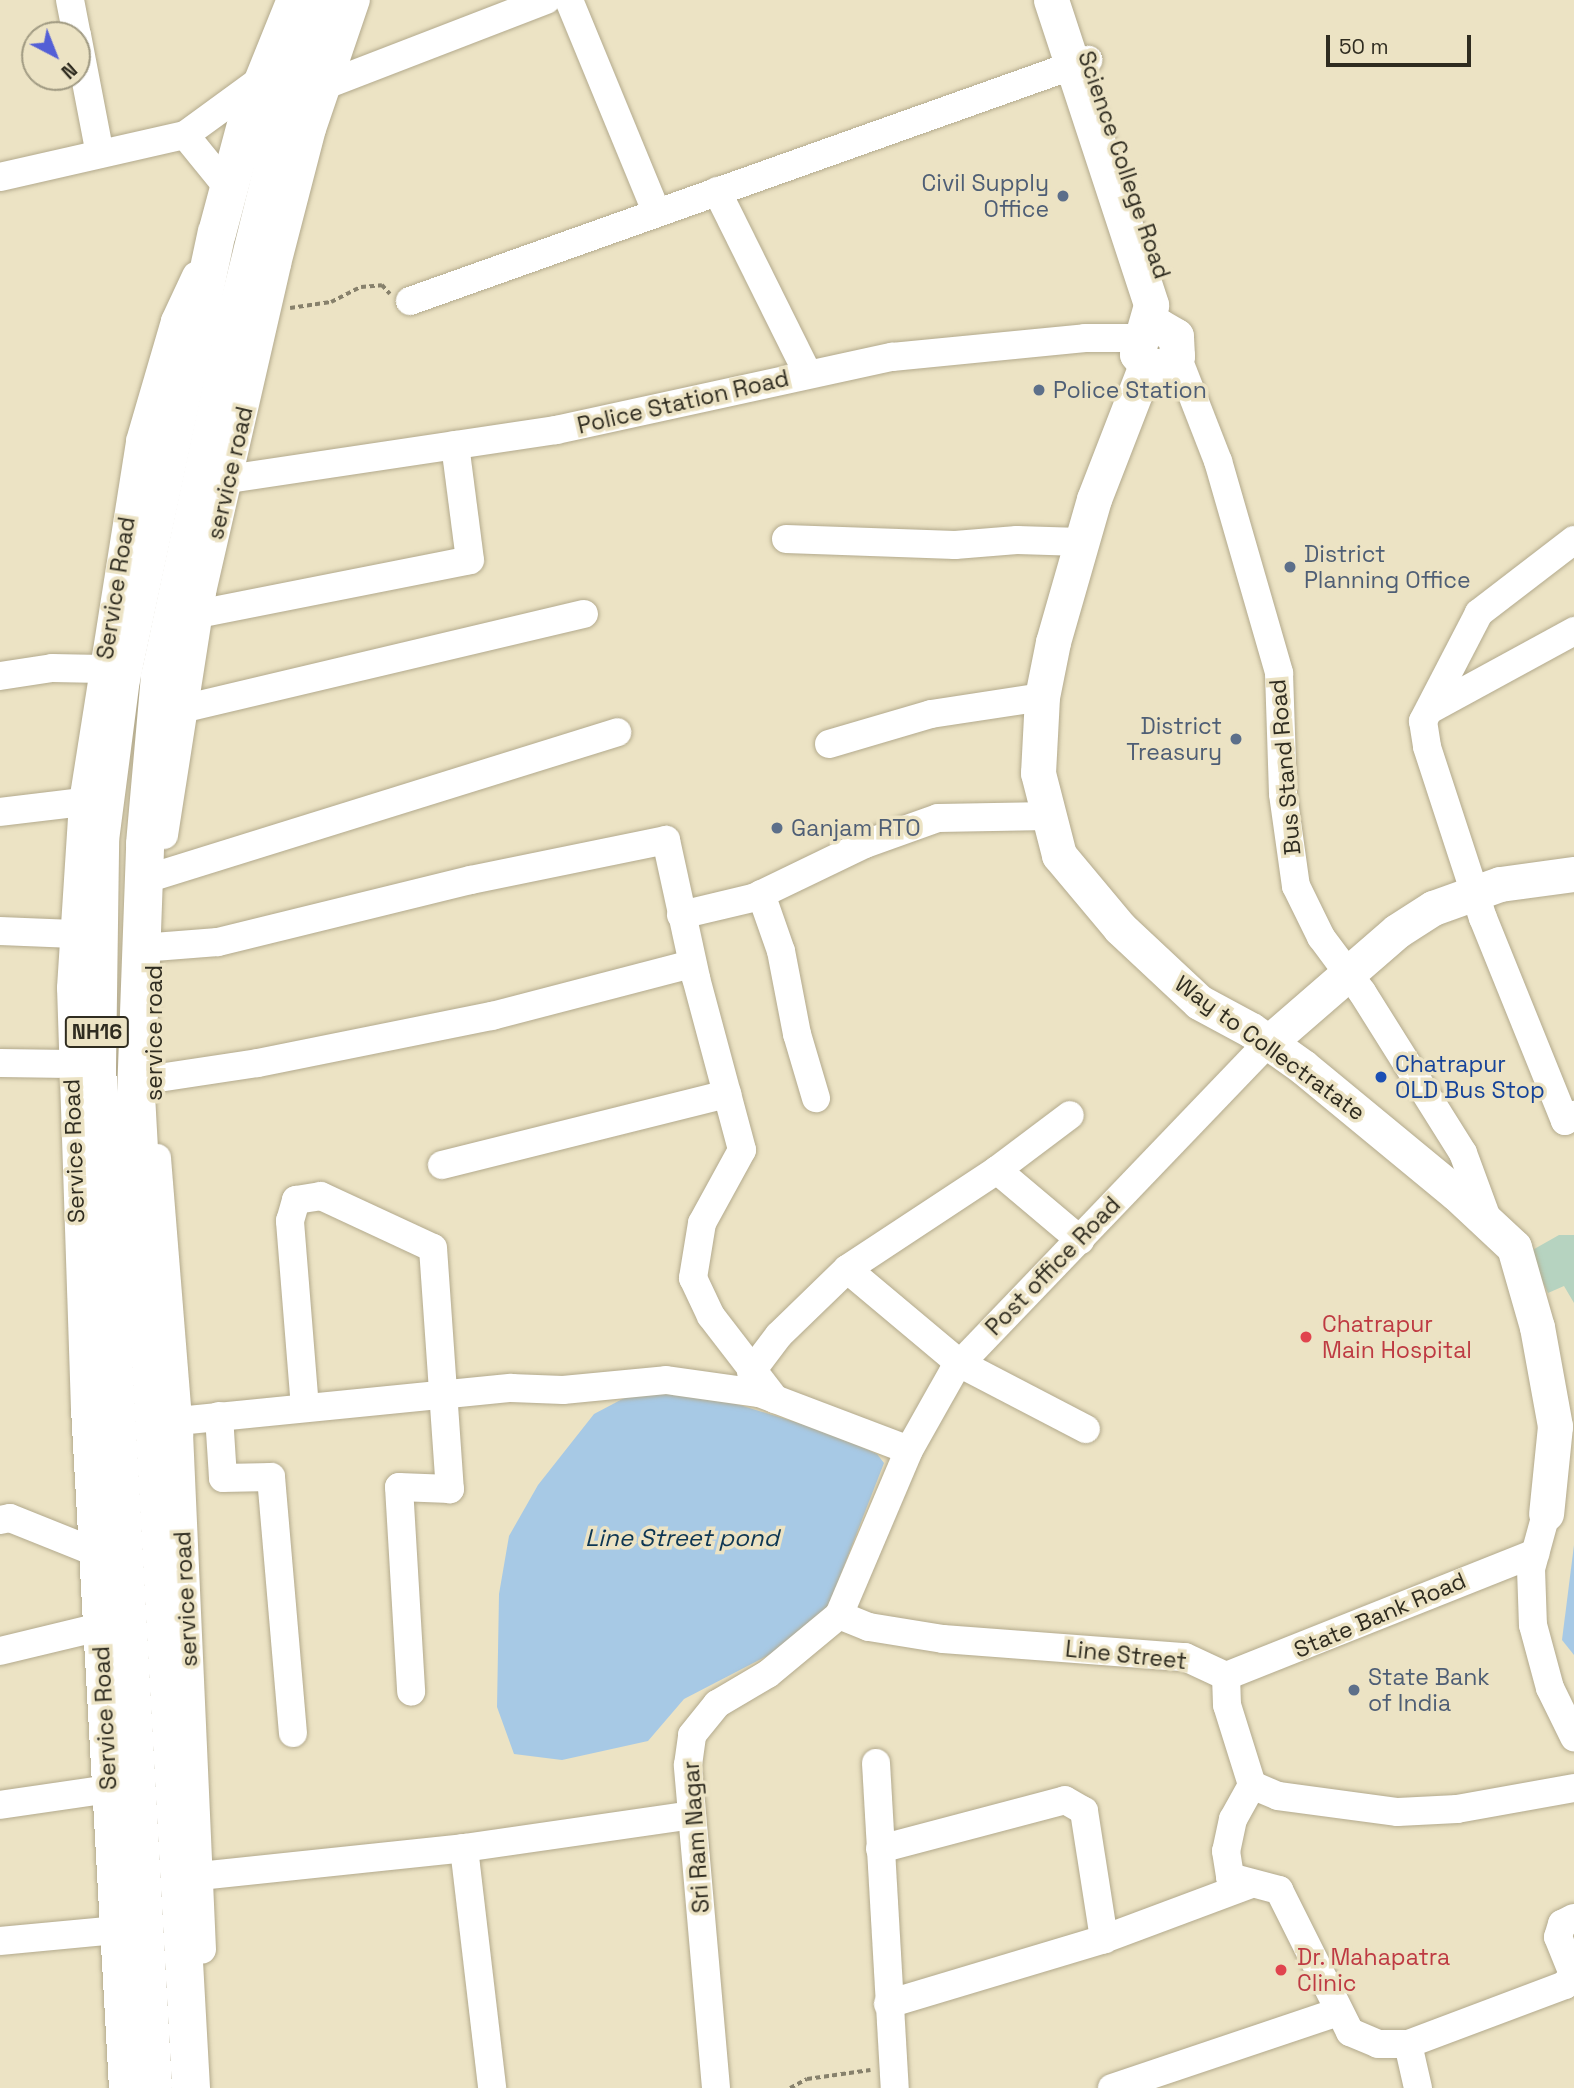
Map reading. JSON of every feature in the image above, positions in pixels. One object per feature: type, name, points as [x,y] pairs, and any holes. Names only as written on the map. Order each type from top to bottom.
[{"type":"highway","name":"NH16","points":[[153,2088],[97,1067],[100,840],[121,679],[217,233],[228,188],[266,76],[296,0]]},
{"type":"highway","name":"NH16","points":[[191,2088],[136,1095],[145,844],[160,677],[238,309],[280,139],[328,0]]},
{"type":"main road","name":"Science College Road","points":[[1051,0],[1081,63]]},
{"type":"main road","name":"Science College Road","points":[[1069,0],[1081,63],[1151,305],[1156,344]]},
{"type":"main road","name":"Way to Collectratate","points":[[1156,344],[1082,542],[1042,697],[1038,773],[1059,855],[1120,928],[1199,1002],[1269,1042],[1514,1247],[1537,1328],[1555,1426],[1546,1514]]},
{"type":"main road","name":"Post office Road","points":[[1269,1042],[1397,931],[1433,908],[1500,884],[1574,874]]},
{"type":"street","name":"service road","points":[[209,2088],[178,1421],[152,1079],[154,947],[159,876],[198,614],[267,308],[326,85],[356,0]]},
{"type":"street","points":[[326,85],[546,0]]},
{"type":"street","points":[[569,0],[657,213]]},
{"type":"street","points":[[74,1],[76,21]]},
{"type":"street","points":[[410,301],[1081,63]]},
{"type":"street","points":[[0,177],[185,135],[266,76]]},
{"type":"street","points":[[88,91],[100,154]]},
{"type":"street","points":[[185,135],[228,188]]},
{"type":"street","points":[[717,191],[808,374]]},
{"type":"street","name":"Service Road","points":[[123,2088],[110,1789],[95,1552],[71,1063],[74,934],[83,802],[140,441],[175,321],[217,233]]},
{"type":"street","name":"Police Station Road","points":[[229,479],[556,430],[892,357],[1085,338],[1156,344]]},
{"type":"street","name":"Bus Stand Road","points":[[1156,344],[1218,461],[1279,673],[1283,794],[1296,886],[1321,937],[1463,1153],[1489,1224]]},
{"type":"street","points":[[198,614],[470,560],[455,445]]},
{"type":"street","points":[[786,539],[955,545],[1017,540],[1082,542]]},
{"type":"street","points":[[1574,540],[1479,613],[1433,708],[1423,720],[1427,747],[1475,892],[1565,1121],[1574,1115]]},
{"type":"street","points":[[182,709],[584,614]]},
{"type":"street","points":[[1433,708],[1574,631]]},
{"type":"street","points":[[0,676],[52,668],[103,669]]},
{"type":"street","points":[[830,744],[931,714],[1042,697]]},
{"type":"street","points":[[159,876],[617,732]]},
{"type":"street","points":[[0,812],[83,802]]},
{"type":"street","points":[[681,915],[761,894],[865,844],[938,818],[1049,816]]},
{"type":"street","points":[[154,947],[218,942],[458,883],[666,840],[692,964],[742,1150],[702,1223],[693,1278],[711,1316],[751,1372],[775,1399]]},
{"type":"street","points":[[761,894],[781,951],[797,1034],[816,1098]]},
{"type":"street","points":[[0,931],[74,934]]},
{"type":"street","points":[[152,1079],[258,1063],[492,1016],[692,964]]},
{"type":"street","name":"Post office Road","points":[[839,1615],[909,1450],[959,1363],[1269,1042]]},
{"type":"street","points":[[0,1063],[71,1063]]},
{"type":"street","points":[[442,1165],[727,1094]]},
{"type":"street","points":[[751,1372],[779,1335],[848,1269],[998,1170],[1070,1115]]},
{"type":"street","points":[[998,1170],[1080,1240]]},
{"type":"street","points":[[305,1408],[290,1221],[296,1200],[321,1196],[433,1248],[450,1489],[399,1487],[411,1692]]},
{"type":"street","points":[[848,1269],[959,1363],[1086,1429]]},
{"type":"street","points":[[178,1421],[445,1396],[666,1380],[775,1399],[909,1450]]},
{"type":"street","points":[[219,1416],[223,1478],[271,1477],[293,1732]]},
{"type":"street","points":[[1546,1514],[1535,1553],[1533,1625],[1550,1688],[1574,1737]]},
{"type":"street","points":[[0,1520],[10,1518],[95,1552]]},
{"type":"street","name":"State Bank Road","points":[[1226,1676],[1535,1553]]},
{"type":"street","name":"Line Street","points":[[839,1615],[869,1627],[943,1639],[1185,1657],[1226,1676]]},
{"type":"street","name":"Sri Ram Nagar","points":[[716,2088],[688,1765],[692,1735],[717,1704],[768,1674],[839,1615]]},
{"type":"street","points":[[0,1651],[100,1627]]},
{"type":"street","points":[[1226,1676],[1227,1706],[1252,1785],[1233,1819],[1226,1851],[1230,1877],[1279,1889],[1350,2032],[1378,2044],[1408,2044],[1565,1985],[1573,1974],[1558,1937],[1562,1924],[1574,1918]]},
{"type":"street","points":[[876,1763],[894,2077]]},
{"type":"street","points":[[1252,1785],[1278,1796],[1398,1812],[1457,1809],[1574,1788]]},
{"type":"street","points":[[0,1805],[110,1789]]},
{"type":"street","points":[[880,1849],[1065,1800],[1084,1811],[1104,1939]]},
{"type":"street","points":[[199,1876],[464,1848],[692,1815]]},
{"type":"street","points":[[464,1848],[492,2088]]},
{"type":"street","points":[[888,2004],[1104,1939],[1251,1884]]},
{"type":"street","points":[[0,1941],[117,1930]]},
{"type":"street","points":[[1112,2088],[1338,2012]]},
{"type":"street","points":[[1408,2044],[1418,2088]]},
{"type":"path","points":[[267,308],[310,307],[361,287],[382,285],[394,299],[410,301]]},
{"type":"path","points":[[790,2088],[807,2079],[894,2077]]},
{"type":"green space","points":[[1559,1235],[1574,1235],[1574,1303],[1564,1286],[1548,1293],[1529,1252]]},
{"type":"water","name":"Line Street pond","points":[[691,1390],[831,1433],[877,1454],[884,1463],[823,1620],[769,1655],[684,1699],[648,1741],[562,1760],[514,1754],[497,1707],[499,1594],[509,1536],[538,1485],[594,1414],[630,1395]]},
{"type":"water","points":[[1574,1545],[1574,1655],[1562,1640]]},
{"type":"place","name":"Civil Supply Office","points":[[1063,196]]},
{"type":"place","name":"Police Station","points":[[1039,390]]},
{"type":"place","name":"District Planning Office","points":[[1290,567]]},
{"type":"place","name":"District Treasury","points":[[1236,739]]},
{"type":"place","name":"Ganjam RTO","points":[[777,828]]},
{"type":"place","name":"Chatrapur OLD Bus Stop","points":[[1381,1077]]},
{"type":"place","name":"Chatrapur Main Hospital","points":[[1306,1337]]},
{"type":"place","name":"State Bank of India","points":[[1354,1690]]},
{"type":"place","name":"Dr. Mahapatra Clinic","points":[[1281,1970]]}]
